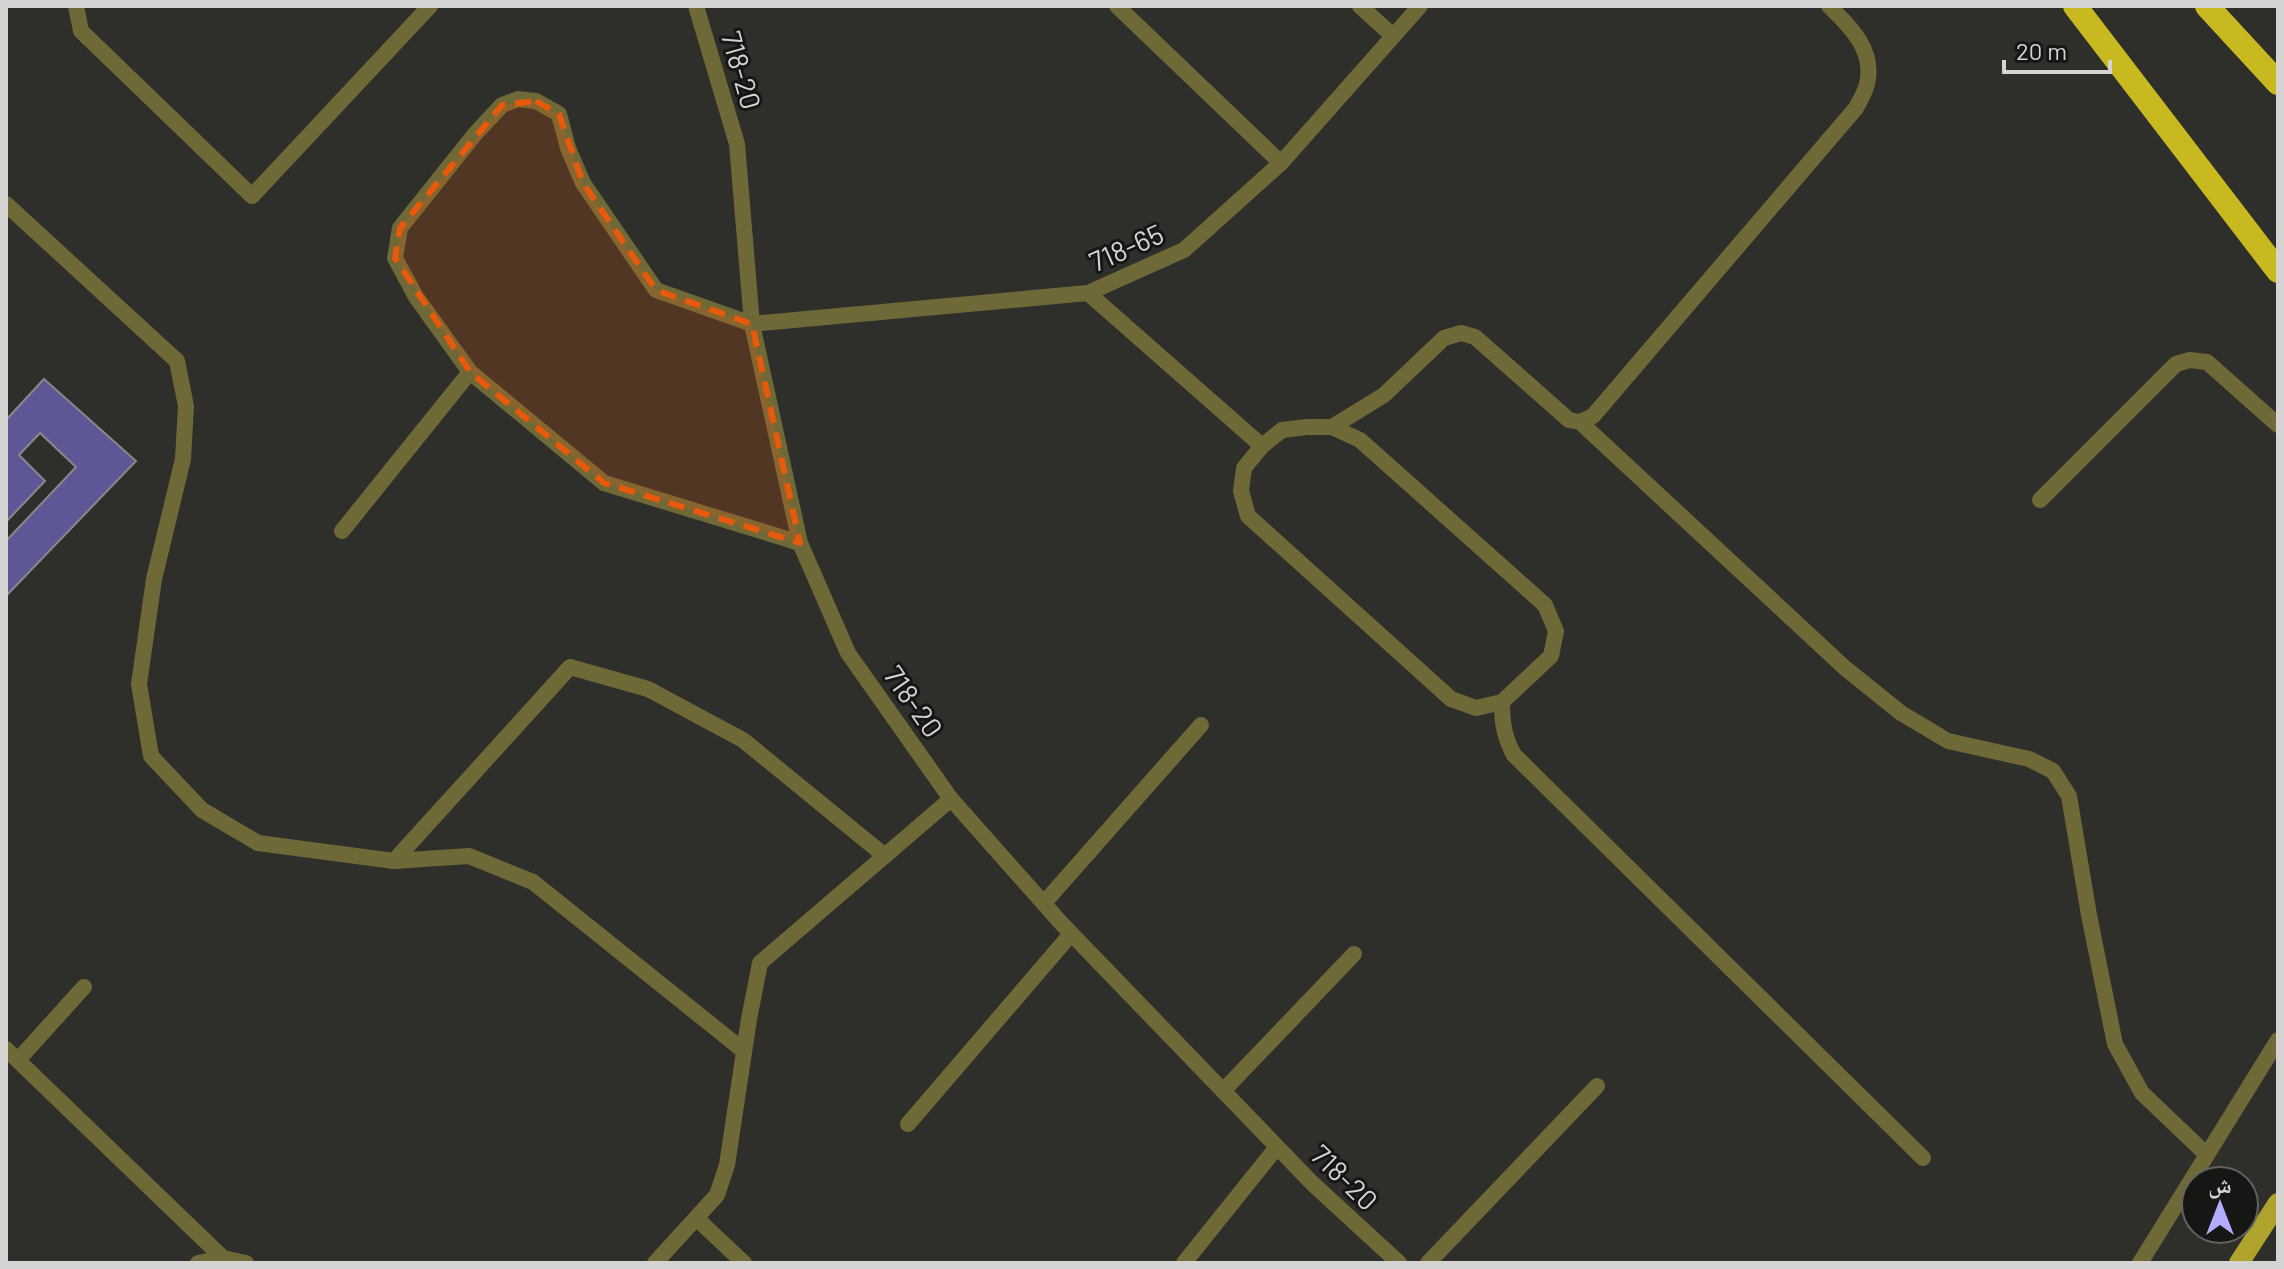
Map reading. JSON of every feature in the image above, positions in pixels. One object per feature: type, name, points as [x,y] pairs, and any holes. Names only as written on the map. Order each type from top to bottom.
[{"type":"highway","points":[[2075,6],[2278,271]]},
{"type":"highway","points":[[2207,6],[2278,83]]},
{"type":"main road","points":[[2239,1263],[2278,1203]]},
{"type":"street","points":[[76,6],[81,31],[252,196],[430,6]]},
{"type":"street","name":"718-20","points":[[696,6],[737,144],[752,324],[800,543],[848,653],[951,799],[1071,934],[1312,1183],[1399,1263]]},
{"type":"street","points":[[1117,6],[1281,163]]},
{"type":"street","points":[[1360,6],[1393,36]]},
{"type":"street","name":"718-65","points":[[752,324],[1088,293],[1184,250],[1281,163],[1420,6]]},
{"type":"street","points":[[1580,422],[1593,416],[1856,108],[1867,84],[1868,65],[1864,45],[1829,6]]},
{"type":"street","points":[[752,324],[656,290],[583,183],[568,148],[559,114],[536,101],[518,99],[502,105],[400,228],[395,258],[416,297],[470,372],[604,483],[800,543]]},
{"type":"street","points":[[6,204],[177,361],[186,406],[183,459],[154,579],[139,684],[151,756],[202,810],[258,843],[394,861],[469,856],[533,882],[744,1051]]},
{"type":"street","points":[[1088,293],[1262,446]]},
{"type":"street","points":[[1332,427],[1384,395],[1444,338],[1461,333],[1475,337],[1569,420],[1580,422],[1845,668],[1901,713],[1948,741],[2029,759],[2053,771],[2069,796],[2115,1044],[2142,1093],[2207,1155]]},
{"type":"street","points":[[2040,500],[2176,364],[2190,360],[2207,362],[2278,425]]},
{"type":"street","points":[[342,531],[470,372]]},
{"type":"street","points":[[1307,427],[1332,427],[1360,440],[1545,605],[1556,631],[1551,656],[1502,702],[1476,708],[1451,699],[1248,516],[1241,491],[1244,468],[1262,446],[1282,430],[1307,427]]},
{"type":"street","points":[[394,861],[570,667],[648,689],[743,740],[885,856]]},
{"type":"street","points":[[1502,702],[1502,724],[1514,755],[1923,1158]]},
{"type":"street","points":[[1044,903],[1201,725]]},
{"type":"street","points":[[655,1263],[717,1195],[727,1165],[760,963],[951,799]]},
{"type":"street","points":[[908,1124],[1071,934]]},
{"type":"street","points":[[1223,1091],[1354,954]]},
{"type":"street","points":[[84,987],[12,1054],[223,1258]]},
{"type":"street","points":[[2140,1263],[2278,1040]]},
{"type":"street","points":[[1428,1263],[1597,1086]]},
{"type":"street","points":[[1184,1263],[1277,1147]]},
{"type":"street","points":[[696,1218],[744,1263]]},
{"type":"street","points":[[198,1263],[223,1258],[246,1263]]},
{"type":"highlighted area","points":[[536,101],[559,114],[583,183],[656,290],[752,324],[800,543],[604,483],[470,372],[395,258],[400,228],[502,105]]},
{"type":"building","points":[[44,379],[136,461],[6,596],[6,541],[76,467],[40,433],[19,455],[45,481],[6,522],[6,420]]}]
